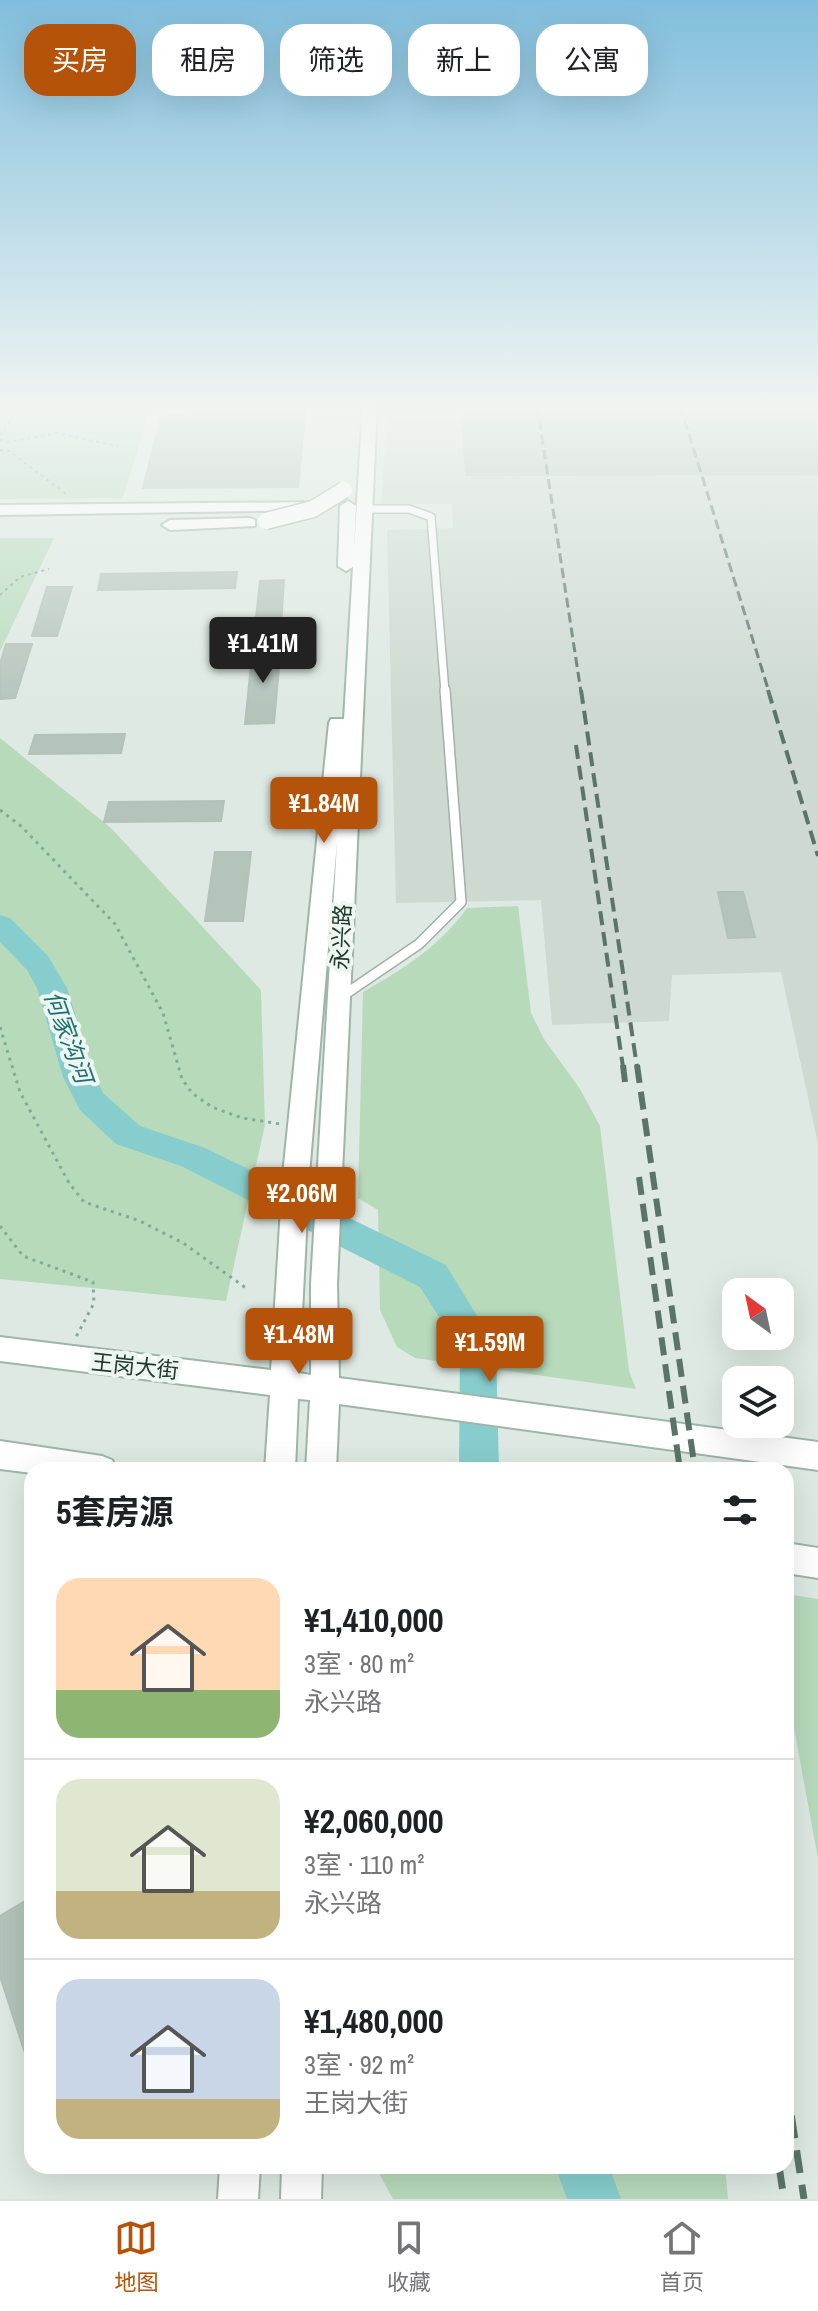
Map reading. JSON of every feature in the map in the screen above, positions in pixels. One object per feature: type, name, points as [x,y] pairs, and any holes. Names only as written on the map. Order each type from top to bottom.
[{"type":"main road","points":[[0,522],[232,524],[266,521],[314,508]]},
{"type":"main road","points":[[0,510],[359,510]]},
{"type":"main road","points":[[0,522],[359,510]]},
{"type":"main road","name":"永兴路","points":[[321,1462],[325,1389],[324,1284],[359,510]]},
{"type":"main road","name":"永兴路","points":[[280,1462],[296,1175],[359,510]]},
{"type":"main road","name":"王岗大街","points":[[0,1349],[325,1389],[818,1456]]},
{"type":"main road","points":[[0,1455],[48,1462]]},
{"type":"main road","points":[[794,1559],[818,1563]]},
{"type":"main road","points":[[238,2199],[240,2174]]},
{"type":"main road","points":[[301,2199],[302,2174]]},
{"type":"lane","points":[[338,999],[397,962],[432,934],[461,902],[431,517],[424,511],[410,509],[359,510]]},
{"type":"path","points":[[0,595],[20,577],[49,569]]},
{"type":"path","points":[[0,810],[22,827],[115,924],[163,1013],[182,1079],[192,1093],[212,1107],[232,1115],[285,1125]]},
{"type":"path","points":[[0,1027],[20,1092],[69,1183],[84,1202],[140,1221],[183,1243],[246,1288]]},
{"type":"path","points":[[0,1226],[23,1256],[93,1282],[94,1303],[65,1358]]},
{"type":"shaded area","points":[[452,508],[818,508],[818,1144],[781,972],[672,975],[669,1021],[552,1025],[541,900],[396,903],[387,530],[453,528]]},
{"type":"green space","points":[[0,538],[54,538],[0,651]]},
{"type":"green space","points":[[0,738],[111,828],[261,990],[265,1125],[226,1301],[0,1279]]},
{"type":"green space","points":[[518,906],[531,1013],[544,1039],[580,1089],[600,1126],[629,1371],[636,1389],[415,1358],[397,1347],[380,1310],[378,1210],[358,1198],[363,992],[420,956],[445,934],[467,908]]},
{"type":"green space","points":[[794,1595],[818,1599],[818,1859],[794,1728]]},
{"type":"green space","points":[[379,2174],[726,2174],[728,2199],[393,2199]]},
{"type":"building","points":[[237,572],[235,588],[98,590],[101,574]]},
{"type":"building","points":[[284,580],[281,626],[255,627],[260,581]]},
{"type":"building","points":[[47,587],[72,587],[57,636],[32,636]]},
{"type":"building","points":[[6,644],[32,644],[15,698],[0,699],[0,664]]},
{"type":"building","points":[[281,645],[274,723],[245,724],[253,646]]},
{"type":"building","points":[[125,734],[121,753],[29,754],[35,735]]},
{"type":"building","points":[[224,801],[221,821],[104,822],[109,802]]},
{"type":"building","points":[[215,852],[251,852],[243,921],[205,921]]},
{"type":"building","points":[[718,892],[743,892],[755,937],[728,938]]},
{"type":"building","points":[[24,1902],[24,2050],[0,1976],[0,1916]]},
{"type":"waterway","name":"何家沟河","points":[[0,925],[38,963],[52,988],[79,1077],[91,1101],[128,1135],[193,1157],[433,1276],[478,1347],[479,1462]]},
{"type":"waterway","name":"何家沟河","points":[[585,2174],[594,2199]]},
{"type":"railway","points":[[553,508],[581,692]]},
{"type":"railway","points":[[712,508],[769,692]]},
{"type":"railway","points":[[581,690],[637,1067]]},
{"type":"railway","points":[[768,690],[818,856]]},
{"type":"railway","points":[[576,745],[623,1067]]},
{"type":"railway","points":[[623,1065],[625,1082]]},
{"type":"railway","points":[[637,1065],[694,1462]]},
{"type":"railway","points":[[639,1177],[679,1462]]},
{"type":"railway","points":[[794,2133],[804,2199]]},
{"type":"railway","points":[[780,2174],[784,2199]]}]
